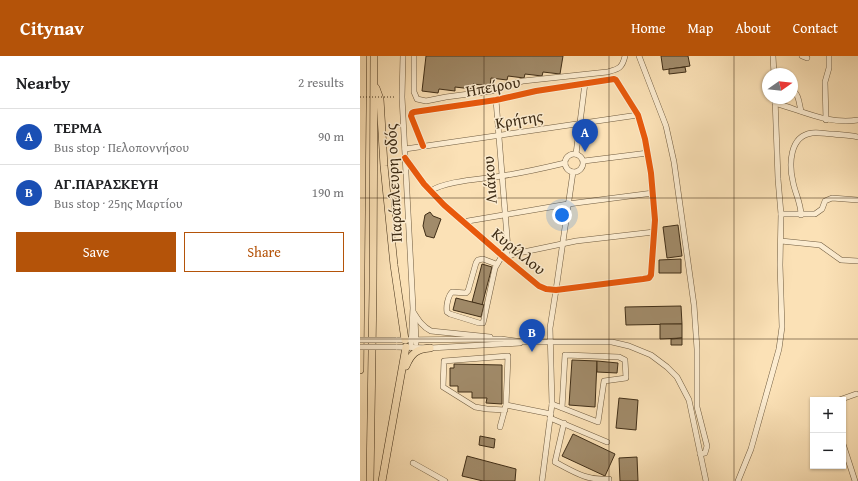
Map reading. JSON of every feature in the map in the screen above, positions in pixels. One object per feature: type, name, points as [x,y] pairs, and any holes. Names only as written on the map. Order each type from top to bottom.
[{"type":"highway","points":[[360,370],[361,138],[363,56]]},
{"type":"highway","points":[[370,481],[374,56]]},
{"type":"highway","points":[[374,80],[380,99],[384,166],[394,264],[403,326],[411,343],[401,379],[382,481]]},
{"type":"highway","points":[[403,326],[406,330],[412,331]]},
{"type":"highway","points":[[401,379],[413,353],[430,348]]},
{"type":"street","name":"Παράπλευρη οδός","points":[[403,56],[402,97],[414,311],[411,343]]},
{"type":"street","points":[[414,56],[414,92],[417,99],[426,101],[492,91],[507,85],[523,82],[607,72],[618,69],[623,63],[625,56]]},
{"type":"street","points":[[639,56],[666,126],[676,177],[694,305],[697,349],[697,407],[707,446],[705,453],[700,454]]},
{"type":"street","points":[[773,56],[774,68]]},
{"type":"street","points":[[826,120],[825,82],[829,68],[829,56]]},
{"type":"street","name":"Ηπείρου","points":[[423,146],[411,116],[412,113],[496,100],[536,91],[585,83],[616,80],[638,115]]},
{"type":"street","points":[[576,154],[585,83]]},
{"type":"street","points":[[798,99],[801,111]]},
{"type":"street","name":"Λιάκου","points":[[496,100],[508,249],[503,257]]},
{"type":"street","points":[[738,481],[751,449],[779,349],[782,327],[781,214],[775,104]]},
{"type":"street","points":[[784,104],[826,120],[858,120]]},
{"type":"street","name":"Κρήτης","points":[[405,148],[499,136],[638,115]]},
{"type":"street","points":[[496,264],[483,259],[478,260],[468,291],[466,294],[452,292],[450,294],[447,312],[479,323],[483,322],[496,264],[503,257],[576,241],[654,232],[653,193],[648,153],[646,139],[638,115]]},
{"type":"street","points":[[801,215],[801,204],[793,184],[791,165],[793,150],[796,143],[800,138],[812,133],[858,137]]},
{"type":"street","points":[[584,161],[648,153]]},
{"type":"street","points":[[576,154],[584,161],[581,170],[577,172],[573,172],[566,167],[565,163],[568,156],[576,154]]},
{"type":"street","name":"Κυρίλλου","points":[[405,158],[424,184],[465,223],[503,257],[539,286],[546,289],[556,290],[649,278],[651,275],[654,232]]},
{"type":"street","points":[[431,191],[435,188],[448,184],[503,176],[565,163]]},
{"type":"street","points":[[542,481],[552,404],[552,379],[549,342],[550,328],[573,172]]},
{"type":"street","points":[[465,223],[468,221],[568,204],[653,193]]},
{"type":"street","points":[[781,214],[815,214],[819,212],[826,201],[832,198],[858,200]]},
{"type":"street","points":[[781,241],[820,245],[841,260],[858,261]]},
{"type":"street","name":"Παράπλευρη οδός","points":[[411,343],[414,311]]},
{"type":"street","points":[[414,311],[419,322],[431,331],[478,335],[524,342],[612,342],[629,346],[651,355],[667,367],[682,386],[691,407],[706,481]]},
{"type":"street","points":[[360,347],[396,347],[411,343],[501,339]]},
{"type":"street","points":[[360,340],[396,340],[430,348],[513,344],[524,342]]},
{"type":"street","points":[[552,404],[562,408],[598,422],[604,380],[626,378],[625,360],[619,357],[565,355],[562,408]]},
{"type":"street","points":[[500,428],[505,408],[508,356],[444,361],[442,387],[475,407],[487,409],[505,408],[551,416],[564,424],[607,442]]},
{"type":"street","points":[[846,398],[856,394]]},
{"type":"street","points":[[564,424],[555,462],[584,477],[598,480],[609,479],[609,481]]},
{"type":"street","points":[[846,453],[855,481]]},
{"type":"street","points":[[413,463],[445,481]]},
{"type":"path","points":[[360,97],[395,97]]},
{"type":"building","points":[[426,56],[563,56],[560,74],[543,72],[542,76],[525,74],[524,78],[508,76],[507,80],[491,78],[490,86],[473,84],[472,89],[455,87],[455,91],[439,89],[438,93],[422,91]]},
{"type":"building","points":[[661,56],[688,56],[690,66],[663,70]]},
{"type":"building","points":[[685,67],[686,72],[669,74],[669,69]]},
{"type":"building","points":[[430,212],[433,216],[441,219],[434,238],[426,236],[423,226],[425,215]]},
{"type":"building","points":[[678,225],[682,256],[667,258],[663,227]]},
{"type":"building","points":[[681,259],[681,273],[659,273],[659,260]]},
{"type":"building","points":[[482,264],[492,267],[482,305],[472,302]]},
{"type":"building","points":[[456,298],[484,305],[481,317],[453,310]]},
{"type":"building","points":[[681,306],[682,324],[626,325],[625,307]]},
{"type":"building","points":[[660,324],[682,324],[682,338],[660,339]]},
{"type":"building","points":[[682,338],[682,345],[671,345],[671,339]]},
{"type":"building","points":[[572,360],[597,361],[595,407],[569,405]]},
{"type":"building","points":[[597,361],[618,363],[617,373],[597,372]]},
{"type":"building","points":[[454,364],[502,365],[502,404],[486,403],[487,398],[472,398],[472,392],[458,392],[458,386],[450,386],[450,368],[454,368]]},
{"type":"building","points":[[619,398],[638,400],[636,430],[616,428]]},
{"type":"building","points":[[573,434],[615,454],[605,476],[562,456]]},
{"type":"building","points":[[480,436],[495,439],[494,448],[479,445]]},
{"type":"building","points":[[467,456],[516,469],[515,481],[483,481],[462,476]]},
{"type":"building","points":[[637,457],[638,481],[620,481],[619,458]]},
{"type":"cycle path","points":[[405,158],[424,184],[444,205],[539,286],[546,289],[556,290],[643,279],[649,278],[651,275],[655,220],[651,173],[645,139],[638,115],[616,80],[614,79],[536,91],[496,100],[414,112],[411,116],[423,146]]},
{"type":"place","name":"ΤΕΡΜΑ","points":[[585,152]]},
{"type":"place","name":"ΑΓ.ΠΑΡΑΣΚΕΥΗ","points":[[532,352]]}]
